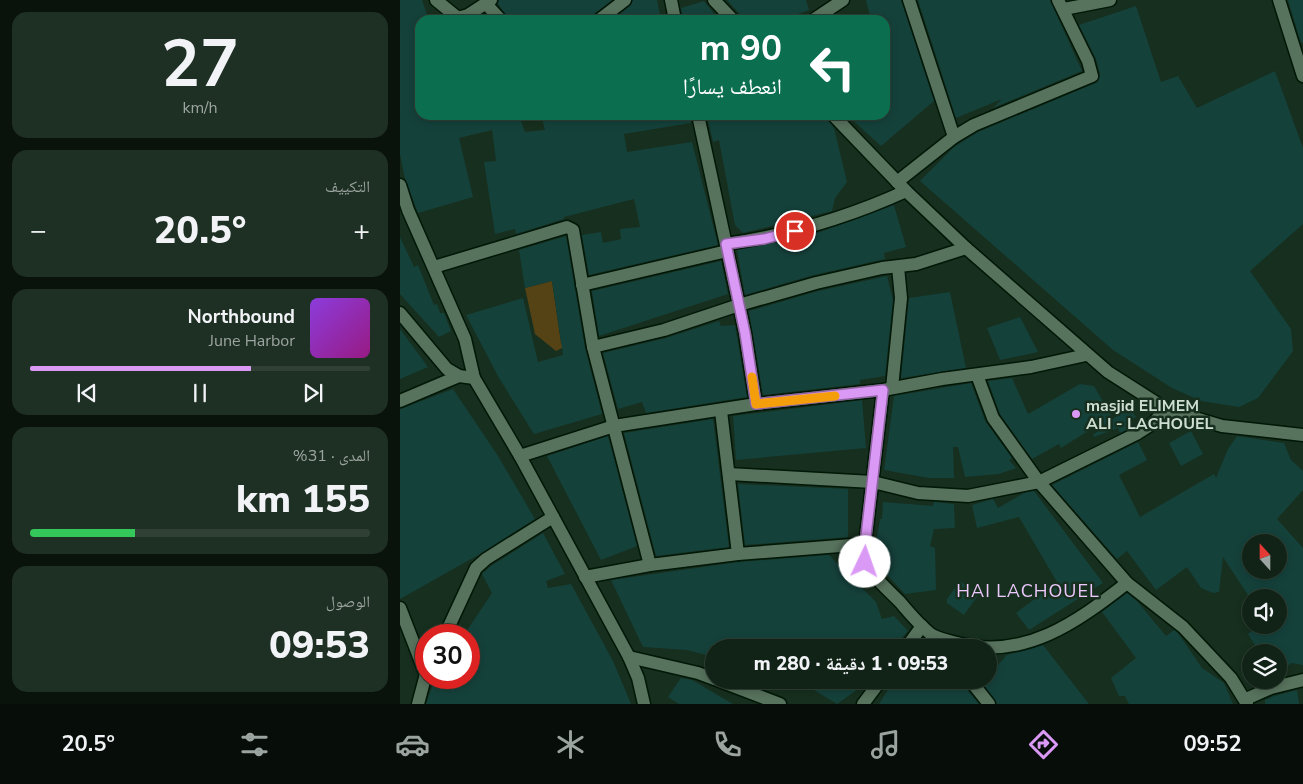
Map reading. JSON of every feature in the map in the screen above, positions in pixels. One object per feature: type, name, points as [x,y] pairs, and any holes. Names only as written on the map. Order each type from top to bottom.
[{"type":"street","points":[[436,0],[452,15]]},
{"type":"street","points":[[606,15],[625,0]]},
{"type":"street","points":[[671,0],[674,15]]},
{"type":"street","points":[[714,0],[728,15]]},
{"type":"street","points":[[821,15],[843,0]]},
{"type":"street","points":[[908,0],[954,137]]},
{"type":"street","points":[[582,285],[810,227],[881,202],[902,186],[954,137],[974,125],[1092,76],[1088,61],[1061,4],[1110,0]]},
{"type":"street","points":[[1279,0],[1303,76]]},
{"type":"street","points":[[464,15],[489,2],[498,15]]},
{"type":"street","points":[[699,120],[739,305],[756,404]]},
{"type":"street","points":[[838,120],[966,248],[1086,355],[1166,409],[1222,426],[1303,436]]},
{"type":"street","points":[[400,185],[408,210],[465,339],[474,378],[520,456],[629,658],[638,678],[644,704]]},
{"type":"street","points":[[434,267],[567,227],[571,228],[575,236],[593,348],[650,565]]},
{"type":"street","points":[[593,348],[664,330],[739,305],[882,268],[898,267],[966,248]]},
{"type":"street","points":[[898,267],[901,298],[873,482],[865,544],[865,562],[868,568],[936,639]]},
{"type":"street","points":[[401,315],[447,369],[459,376],[474,378]]},
{"type":"street","points":[[520,456],[614,426],[722,411],[756,404],[887,389],[1031,367],[1086,355]]},
{"type":"street","points":[[977,375],[995,422],[1039,482],[1127,583],[1183,627],[1231,678],[1247,702],[1270,688],[1303,680]]},
{"type":"street","points":[[400,401],[459,376]]},
{"type":"street","points":[[729,474],[873,482],[918,493],[968,496],[1039,482],[1138,433],[1152,424],[1166,409]]},
{"type":"street","points":[[722,411],[738,554]]},
{"type":"street","points":[[450,624],[476,568],[486,559],[553,518]]},
{"type":"street","points":[[585,577],[650,565],[738,554],[865,544]]},
{"type":"street","points":[[934,636],[971,647],[996,648],[1015,645],[1054,634],[1090,611],[1127,583]]},
{"type":"street","points":[[400,608],[415,647]]},
{"type":"street","points":[[913,639],[922,626]]},
{"type":"street","points":[[629,658],[705,675]]},
{"type":"street","points":[[418,704],[422,689]]},
{"type":"street","points":[[741,689],[780,704]]},
{"type":"street","points":[[863,704],[874,689]]},
{"type":"street","points":[[978,689],[990,704]]},
{"type":"shaded area","points":[[552,281],[561,343],[564,347],[556,351],[535,334],[525,288]]},
{"type":"building","points":[[400,0],[422,0],[427,15],[415,15],[415,120],[521,120],[525,132],[545,130],[542,120],[691,120],[691,123],[624,134],[627,152],[692,142],[718,245],[589,275],[582,235],[601,232],[603,243],[621,239],[620,229],[640,227],[634,199],[564,217],[564,219],[516,234],[515,229],[495,234],[484,162],[496,161],[492,130],[459,138],[473,197],[418,213],[405,179],[400,154]]},
{"type":"building","points":[[499,0],[612,0],[594,15],[506,15],[498,4]]},
{"type":"building","points":[[633,0],[657,0],[660,15],[618,15],[630,6]]},
{"type":"building","points":[[727,0],[806,0],[809,10],[796,15],[740,15]]},
{"type":"building","points":[[866,0],[901,0],[934,101],[881,146],[852,120],[890,120],[890,15],[870,15]]},
{"type":"building","points":[[918,0],[1050,0],[1082,71],[993,108],[1002,99],[956,118]]},
{"type":"building","points":[[1288,0],[1303,0],[1303,42],[1301,43]]},
{"type":"building","points":[[704,1],[715,15],[682,15],[681,8]]},
{"type":"building","points":[[1136,6],[1161,82],[1178,76],[1197,108],[1275,71],[1303,148],[1303,224],[1250,271],[1291,329],[1293,351],[1258,398],[1239,407],[1201,401],[1172,388],[1113,350],[920,181],[954,147],[978,132],[1098,82],[1100,74],[1096,59],[1079,25]]},
{"type":"building","points":[[708,120],[828,120],[834,128],[847,182],[835,198],[832,211],[743,233],[735,225],[719,140],[713,142]]},
{"type":"building","points":[[894,205],[906,247],[884,253],[885,259],[814,275],[745,295],[737,250],[820,232]]},
{"type":"building","points":[[566,236],[585,348],[602,414],[534,434],[499,378],[466,315],[523,298],[538,362],[563,355],[552,281],[525,288],[519,250]]},
{"type":"building","points":[[400,237],[414,267],[418,265],[434,305],[437,304],[440,313],[444,313],[451,331],[439,337],[400,294]]},
{"type":"building","points":[[721,261],[728,294],[599,336],[592,291]]},
{"type":"building","points":[[887,276],[893,300],[885,376],[860,380],[860,384],[763,395],[749,311],[818,291]]},
{"type":"building","points":[[950,292],[966,368],[901,378],[909,298]]},
{"type":"building","points":[[1020,317],[1038,352],[1000,360],[987,328]]},
{"type":"building","points":[[719,321],[721,326],[735,325],[747,397],[646,413],[642,402],[618,409],[603,353],[666,338]]},
{"type":"building","points":[[400,329],[428,367],[400,379]]},
{"type":"building","points":[[1012,378],[1028,414],[1080,384],[1094,386],[1113,419],[1129,406],[1136,417],[1127,422],[1130,428],[1120,433],[1118,428],[1094,437],[1093,435],[1099,430],[1096,426],[1061,448],[1059,444],[1032,459],[1000,414],[988,381]]},
{"type":"building","points":[[971,383],[985,421],[1012,458],[1009,460],[1016,468],[999,474],[965,477],[958,447],[953,447],[954,478],[929,478],[884,470],[894,396]]},
{"type":"building","points":[[453,389],[498,456],[535,519],[480,554],[400,599],[400,409]]},
{"type":"building","points":[[862,400],[866,448],[736,460],[733,416]]},
{"type":"building","points":[[713,419],[729,547],[656,556],[624,433]]},
{"type":"building","points":[[1191,431],[1203,454],[1181,466],[1169,443]]},
{"type":"building","points":[[608,436],[637,546],[601,560],[547,456]]},
{"type":"building","points":[[1237,436],[1284,443],[1291,460],[1303,471],[1303,490],[1277,519],[1303,548],[1303,665],[1292,663],[1287,666],[1287,644],[1254,644],[1248,634],[1287,634],[1287,589],[1244,589],[1223,557],[1219,592],[1213,593],[1201,588],[1187,567],[1156,590],[1127,551],[1117,559],[1052,485],[1138,442],[1147,460],[1119,475],[1140,517],[1214,474],[1216,478],[1228,449]]},
{"type":"building","points":[[738,484],[848,489],[848,537],[745,545]]},
{"type":"building","points":[[1034,491],[1103,583],[1029,630],[1016,613],[1057,582],[1019,517],[977,528],[972,505],[993,499],[998,508],[1024,493]]},
{"type":"building","points":[[883,502],[933,506],[934,502],[954,504],[955,528],[934,529],[930,546],[935,548],[936,590],[905,594],[873,560],[880,519],[882,519]]},
{"type":"building","points":[[543,533],[565,574],[546,581],[548,588],[571,584],[613,661],[631,704],[426,704],[431,689],[480,689],[480,624],[471,624],[492,593],[482,574],[491,566]]},
{"type":"building","points":[[829,555],[876,602],[882,619],[894,616],[908,631],[901,639],[705,639],[705,655],[687,650],[643,647],[611,580],[739,562]]},
{"type":"building","points":[[960,581],[979,594],[964,615],[947,603],[947,599]]},
{"type":"building","points":[[1127,593],[1136,600],[1166,636],[1174,630],[1178,633],[1202,668],[1224,683],[1233,704],[1129,704],[1125,696],[1119,696],[1111,678],[1136,658],[1102,612]]},
{"type":"building","points":[[1043,645],[1089,704],[997,704],[987,689],[997,689],[997,666],[1007,655]]},
{"type":"building","points":[[681,678],[692,680],[733,704],[679,704],[668,697]]},
{"type":"building","points":[[815,689],[858,689],[837,704]]},
{"type":"building","points":[[888,689],[966,689],[979,704],[879,704]]},
{"type":"building","points":[[1297,690],[1299,704],[1265,704],[1265,700],[1274,696]]},
{"type":"slow traffic","points":[[752,377],[756,404],[835,396]]},
{"type":"place","name":"masjid ELIMEM ALI - LACHOUEL","points":[[1076,414]]},
{"type":"district","name":"HAI LACHOUEL","points":[[1028,591]]},
{"type":"route","points":[[795,231],[764,239],[726,244],[745,333],[756,404],[883,390],[864,553],[865,562]]}]
